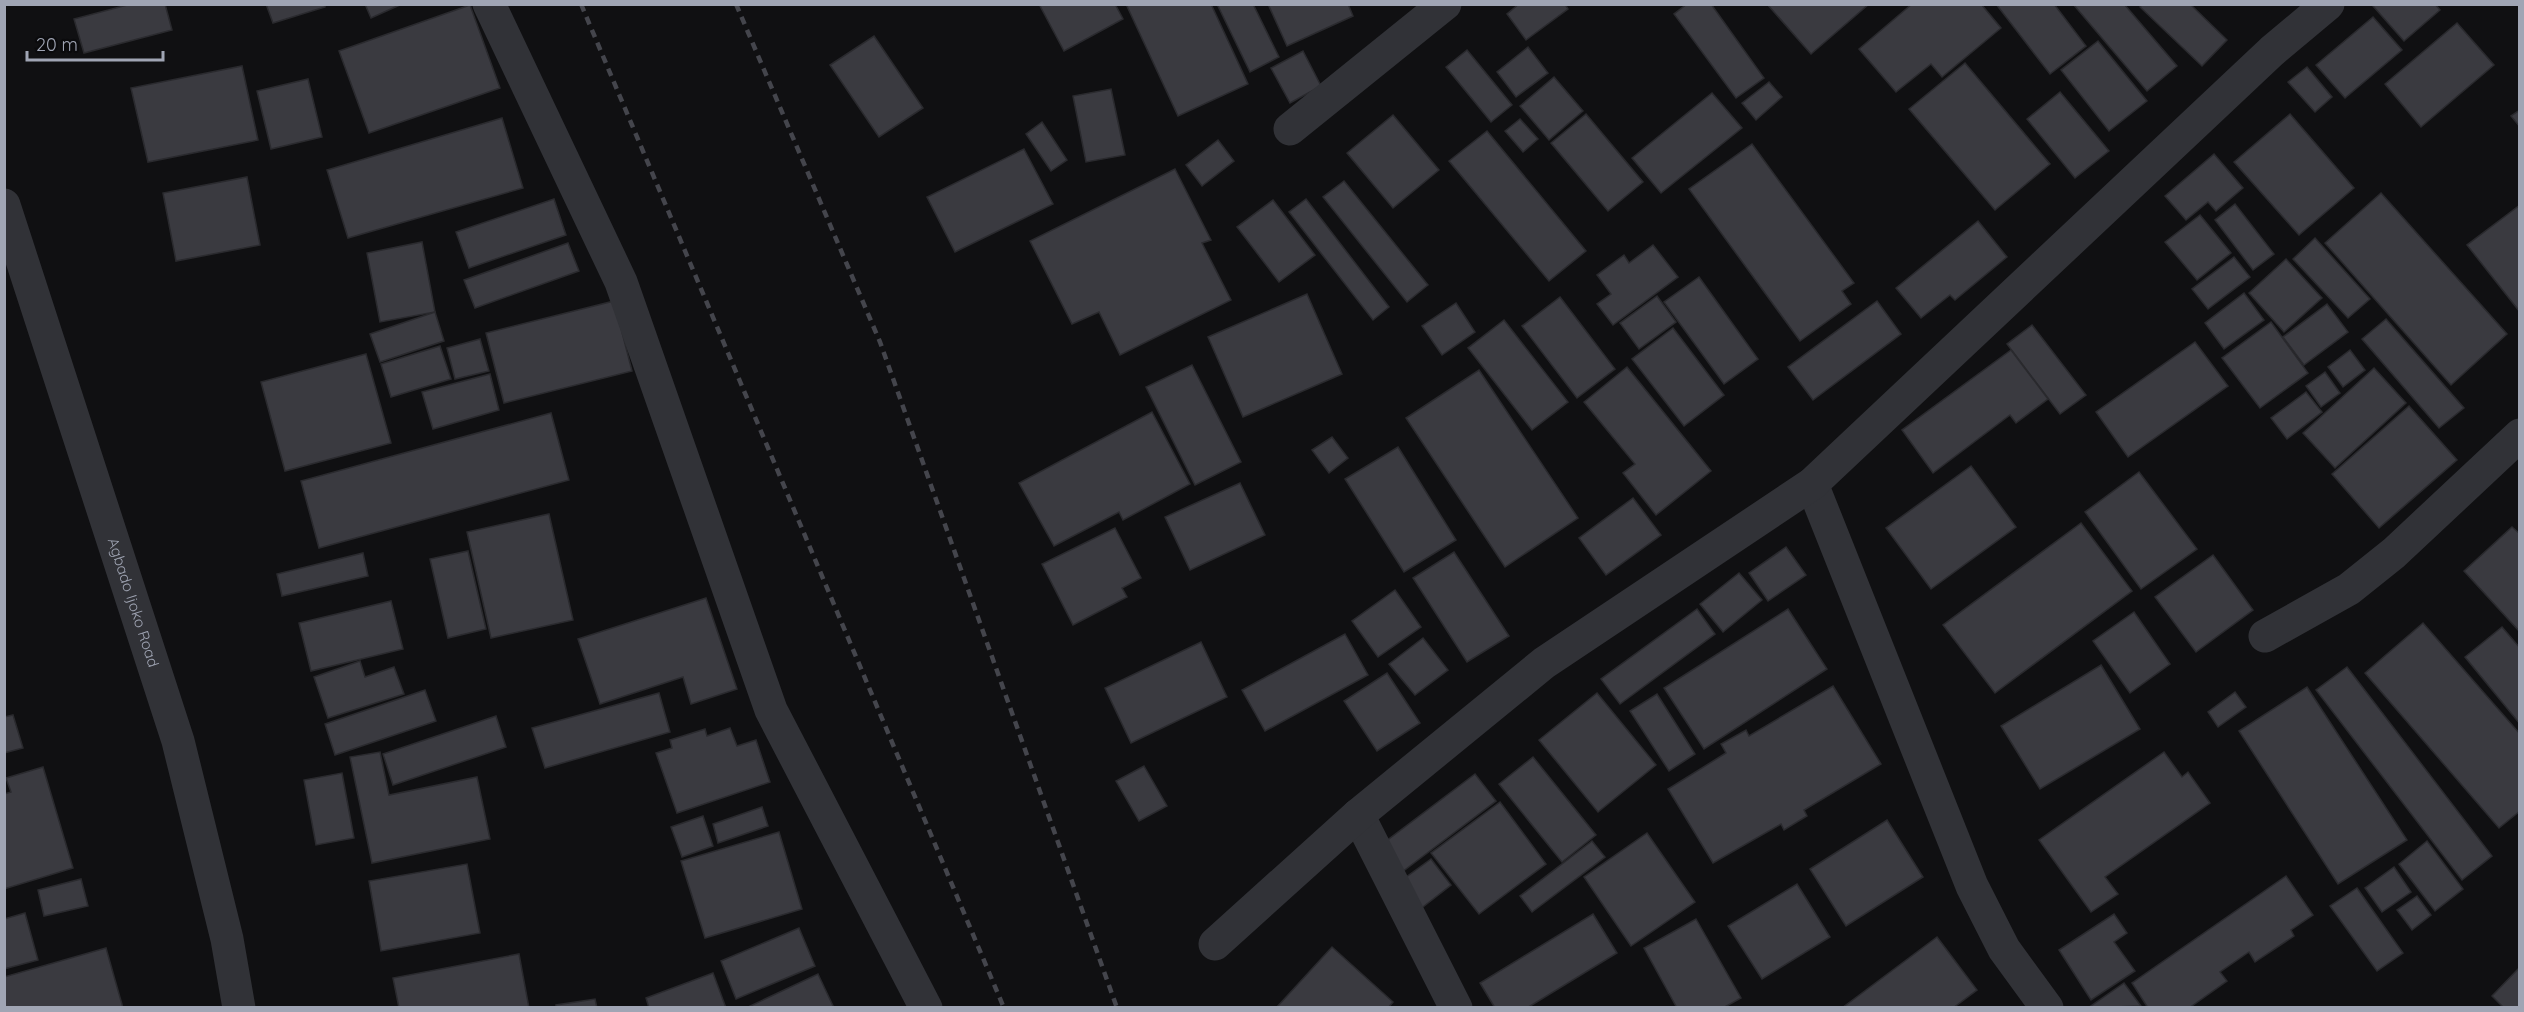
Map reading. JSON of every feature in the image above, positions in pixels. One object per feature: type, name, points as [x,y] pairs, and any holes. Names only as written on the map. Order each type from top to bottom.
[{"type":"street","points":[[489,4],[621,282],[771,711],[926,1008]]},
{"type":"street","points":[[1290,129],[1446,4]]},
{"type":"street","points":[[1215,944],[1358,815],[1544,663],[1812,484],[2272,51],[2328,4]]},
{"type":"street","name":"Agbado Ijoko Road","points":[[4,205],[178,741],[227,939],[239,1008]]},
{"type":"street","points":[[2265,636],[2349,589],[2394,553],[2520,435]]},
{"type":"street","points":[[1812,484],[1972,886],[2004,949],[2047,1008]]},
{"type":"street","points":[[1358,815],[1456,1008]]},
{"type":"building","points":[[131,4],[165,4],[172,30],[84,53],[74,19]]},
{"type":"building","points":[[266,4],[325,4],[325,7],[273,23]]},
{"type":"building","points":[[365,4],[402,4],[371,18]]},
{"type":"building","points":[[1039,4],[1115,4],[1123,19],[1064,51]]},
{"type":"building","points":[[1126,4],[1211,4],[1248,84],[1178,116]]},
{"type":"building","points":[[1217,4],[1253,4],[1279,57],[1250,72]]},
{"type":"building","points":[[1268,4],[1348,4],[1353,16],[1287,46]]},
{"type":"building","points":[[1519,4],[1565,4],[1568,9],[1526,40],[1507,14]]},
{"type":"building","points":[[1687,4],[1711,4],[1764,78],[1736,98],[1674,14]]},
{"type":"building","points":[[1767,4],[1869,4],[1811,54]]},
{"type":"building","points":[[1912,4],[1981,4],[2001,28],[1942,77],[1931,64],[1896,92],[1859,49]]},
{"type":"building","points":[[1996,4],[2054,4],[2086,46],[2050,74]]},
{"type":"building","points":[[2073,4],[2124,4],[2177,66],[2147,91]]},
{"type":"building","points":[[2142,4],[2190,4],[2227,40],[2202,66],[2140,7]]},
{"type":"building","points":[[2375,4],[2435,4],[2440,10],[2404,41],[2373,6]]},
{"type":"building","points":[[470,5],[500,88],[369,133],[339,51]]},
{"type":"building","points":[[2373,17],[2402,50],[2345,98],[2316,65]]},
{"type":"building","points":[[2457,23],[2494,65],[2421,127],[2385,84]]},
{"type":"building","points":[[874,36],[923,108],[879,137],[830,65]]},
{"type":"building","points":[[2098,41],[2147,101],[2109,131],[2061,70]]},
{"type":"building","points":[[1528,47],[1548,73],[1516,97],[1497,72]]},
{"type":"building","points":[[1467,50],[1512,105],[1491,122],[1446,67]]},
{"type":"building","points":[[1303,51],[1321,86],[1290,103],[1271,68]]},
{"type":"building","points":[[1965,63],[2050,164],[1995,210],[1909,109]]},
{"type":"building","points":[[242,66],[258,140],[148,162],[131,88]]},
{"type":"building","points":[[2307,67],[2332,97],[2315,112],[2288,82]]},
{"type":"building","points":[[1554,77],[1583,111],[1549,140],[1520,106]]},
{"type":"building","points":[[308,79],[322,137],[271,149],[257,91]]},
{"type":"building","points":[[1769,82],[1782,97],[1756,120],[1742,103]]},
{"type":"building","points":[[1111,89],[1125,155],[1086,162],[1073,96]]},
{"type":"building","points":[[2060,92],[2109,151],[2075,178],[2027,119]]},
{"type":"building","points":[[1712,93],[1742,128],[1661,193],[1632,158]]},
{"type":"building","points":[[2520,110],[2520,127],[2511,116]]},
{"type":"building","points":[[1586,114],[1643,182],[1608,211],[1551,143]]},
{"type":"building","points":[[2290,114],[2354,188],[2299,235],[2234,162]]},
{"type":"building","points":[[1393,115],[1439,170],[1393,208],[1347,153]]},
{"type":"building","points":[[502,118],[523,188],[348,238],[327,170]]},
{"type":"building","points":[[1520,119],[1538,139],[1523,152],[1505,131]]},
{"type":"building","points":[[1042,122],[1067,160],[1051,171],[1026,134]]},
{"type":"building","points":[[1487,131],[1586,251],[1549,281],[1449,161]]},
{"type":"building","points":[[1218,140],[1234,161],[1202,186],[1186,165]]},
{"type":"building","points":[[1752,144],[1854,283],[1842,291],[1851,304],[1800,341],[1689,189]]},
{"type":"building","points":[[1024,149],[1053,204],[955,252],[927,197]]},
{"type":"building","points":[[2214,154],[2243,188],[2216,211],[2208,202],[2186,220],[2165,196]]},
{"type":"building","points":[[1175,169],[1211,240],[1202,243],[1231,300],[1120,355],[1099,312],[1072,324],[1030,241]]},
{"type":"building","points":[[247,177],[260,245],[176,261],[163,193]]},
{"type":"building","points":[[1344,181],[1428,285],[1407,302],[1323,197]]},
{"type":"building","points":[[2381,193],[2507,334],[2451,385],[2325,243]]},
{"type":"building","points":[[554,199],[566,235],[469,268],[456,232]]},
{"type":"building","points":[[1306,199],[1389,307],[1373,320],[1289,212]]},
{"type":"building","points":[[1273,200],[1315,255],[1279,282],[1237,227]]},
{"type":"building","points":[[2235,204],[2274,254],[2253,270],[2215,220]]},
{"type":"building","points":[[2520,205],[2520,312],[2467,245]]},
{"type":"building","points":[[2200,215],[2231,253],[2197,280],[2165,242]]},
{"type":"building","points":[[1978,221],[2007,257],[1955,300],[1950,295],[1921,318],[1896,288]]},
{"type":"building","points":[[2315,238],[2370,299],[2348,318],[2293,259]]},
{"type":"building","points":[[422,242],[435,312],[380,322],[367,253]]},
{"type":"building","points":[[568,243],[579,271],[475,308],[464,280]]},
{"type":"building","points":[[1653,245],[1678,277],[1613,325],[1597,304],[1611,294],[1597,275],[1624,255],[1629,263]]},
{"type":"building","points":[[2234,257],[2250,277],[2208,309],[2192,289]]},
{"type":"building","points":[[2286,259],[2322,298],[2284,332],[2249,293]]},
{"type":"building","points":[[1699,277],[1758,359],[1724,384],[1664,302]]},
{"type":"building","points":[[2244,293],[2264,320],[2224,349],[2205,323]]},
{"type":"building","points":[[1307,294],[1342,374],[1243,417],[1208,337]]},
{"type":"building","points":[[1657,296],[1676,322],[1639,349],[1620,323]]},
{"type":"building","points":[[1560,297],[1615,369],[1577,398],[1522,326]]},
{"type":"building","points":[[614,301],[632,371],[504,403],[486,333]]},
{"type":"building","points":[[1877,301],[1901,334],[1813,400],[1788,367]]},
{"type":"building","points":[[1456,303],[1475,332],[1442,355],[1422,326]]},
{"type":"building","points":[[2327,304],[2348,332],[2304,365],[2283,337]]},
{"type":"building","points":[[435,312],[444,341],[380,362],[370,334]]},
{"type":"building","points":[[2386,319],[2464,408],[2439,428],[2362,339]]},
{"type":"building","points":[[1504,320],[1568,402],[1532,430],[1468,348]]},
{"type":"building","points":[[2271,322],[2308,373],[2260,408],[2222,358]]},
{"type":"building","points":[[2032,325],[2086,395],[2060,414],[2007,344]]},
{"type":"building","points":[[1673,328],[1724,395],[1684,426],[1632,359]]},
{"type":"building","points":[[480,339],[489,371],[455,379],[447,348]]},
{"type":"building","points":[[2195,342],[2228,386],[2128,457],[2096,412]]},
{"type":"building","points":[[440,346],[451,379],[391,397],[381,364]]},
{"type":"building","points":[[2011,350],[2048,399],[2016,423],[2010,415],[1933,473],[1902,430]]},
{"type":"building","points":[[2350,350],[2365,370],[2343,387],[2328,367]]},
{"type":"building","points":[[366,354],[391,443],[285,471],[261,382]]},
{"type":"building","points":[[1192,365],[1241,462],[1195,485],[1146,387]]},
{"type":"building","points":[[1627,367],[1711,471],[1656,515],[1623,473],[1635,464],[1584,402]]},
{"type":"building","points":[[2374,368],[2406,403],[2335,468],[2303,433]]},
{"type":"building","points":[[1479,370],[1578,518],[1505,567],[1406,418]]},
{"type":"building","points":[[2325,372],[2340,393],[2321,407],[2306,386]]},
{"type":"building","points":[[490,374],[499,410],[433,429],[422,392]]},
{"type":"building","points":[[2306,392],[2322,412],[2287,439],[2271,418]]},
{"type":"building","points":[[2409,406],[2457,460],[2379,528],[2332,474]]},
{"type":"building","points":[[1152,412],[1190,484],[1123,520],[1119,512],[1054,546],[1019,483]]},
{"type":"building","points":[[551,413],[569,480],[319,548],[301,481]]},
{"type":"building","points":[[1332,437],[1348,458],[1329,473],[1312,450]]},
{"type":"building","points":[[1398,447],[1456,540],[1404,572],[1345,479]]},
{"type":"building","points":[[1971,466],[2016,527],[1931,589],[1886,528]]},
{"type":"building","points":[[2139,472],[2197,549],[2141,589],[2085,512]]},
{"type":"building","points":[[1240,483],[1265,535],[1190,570],[1165,517]]},
{"type":"building","points":[[1633,498],[1661,535],[1606,575],[1579,538]]},
{"type":"building","points":[[549,514],[573,620],[491,638],[467,532]]},
{"type":"building","points":[[2081,523],[2132,591],[1995,693],[1943,625]]},
{"type":"building","points":[[2512,527],[2520,534],[2520,632],[2464,571]]},
{"type":"building","points":[[1115,528],[1141,578],[1122,588],[1127,597],[1073,625],[1042,564]]},
{"type":"building","points":[[1786,547],[1806,575],[1768,601],[1749,573]]},
{"type":"building","points":[[468,551],[486,629],[448,638],[430,559]]},
{"type":"building","points":[[1454,552],[1509,636],[1467,662],[1413,578]]},
{"type":"building","points":[[363,553],[368,576],[282,596],[277,574]]},
{"type":"building","points":[[2213,555],[2253,610],[2196,652],[2155,597]]},
{"type":"building","points":[[1739,573],[1762,600],[1723,632],[1700,604]]},
{"type":"building","points":[[1395,590],[1421,627],[1378,657],[1352,621]]},
{"type":"building","points":[[706,598],[737,689],[691,704],[683,677],[600,704],[578,639]]},
{"type":"building","points":[[391,601],[403,649],[311,671],[299,623]]},
{"type":"building","points":[[1697,609],[1715,634],[1620,704],[1601,679]]},
{"type":"building","points":[[1788,609],[1827,669],[1704,749],[1664,688]]},
{"type":"building","points":[[2134,612],[2170,664],[2130,693],[2093,641]]},
{"type":"building","points":[[2423,623],[2520,734],[2520,811],[2499,828],[2365,673]]},
{"type":"building","points":[[2502,627],[2520,648],[2520,724],[2465,657]]},
{"type":"building","points":[[1345,634],[1368,675],[1265,731],[1242,690]]},
{"type":"building","points":[[1423,638],[1448,670],[1415,695],[1389,664]]},
{"type":"building","points":[[1201,642],[1227,697],[1131,743],[1105,688]]},
{"type":"building","points":[[360,661],[365,677],[394,667],[404,694],[328,718],[314,677]]},
{"type":"building","points":[[2101,665],[2140,729],[2040,789],[2001,726]]},
{"type":"building","points":[[2347,667],[2492,856],[2462,880],[2316,690]]},
{"type":"building","points":[[1387,673],[1420,723],[1377,751],[1344,701]]},
{"type":"building","points":[[1833,686],[1881,764],[1804,810],[1807,816],[1784,830],[1781,824],[1713,863],[1668,789],[1726,753],[1721,744],[1746,730],[1749,736]]},
{"type":"building","points":[[2307,687],[2407,840],[2338,884],[2239,731]]},
{"type":"building","points":[[425,690],[436,721],[335,755],[325,724]]},
{"type":"building","points":[[2235,692],[2246,707],[2218,727],[2208,712]]},
{"type":"building","points":[[659,693],[670,732],[545,768],[532,728]]},
{"type":"building","points":[[1597,693],[1656,765],[1598,812],[1539,740]]},
{"type":"building","points":[[1657,694],[1695,754],[1669,771],[1630,711]]},
{"type":"building","points":[[13,715],[23,748],[4,753],[4,717]]},
{"type":"building","points":[[496,716],[506,747],[393,785],[383,754]]},
{"type":"building","points":[[730,728],[737,746],[756,740],[770,782],[677,813],[656,753],[672,748],[670,740],[705,729],[707,736]]},
{"type":"building","points":[[380,752],[389,795],[477,777],[490,839],[372,863],[350,757]]},
{"type":"building","points":[[2164,752],[2182,777],[2188,772],[2210,803],[2105,877],[2118,894],[2091,912],[2039,840]]},
{"type":"building","points":[[1533,757],[1596,835],[1562,862],[1499,784]]},
{"type":"building","points":[[1144,766],[1167,806],[1139,821],[1116,781]]},
{"type":"building","points":[[43,767],[73,868],[4,889],[4,794],[11,792],[6,778]]},
{"type":"building","points":[[342,773],[354,838],[316,845],[304,780]]},
{"type":"building","points":[[1475,774],[1496,801],[1402,872],[1381,845]]},
{"type":"building","points":[[1500,802],[1546,864],[1479,914],[1431,853]]},
{"type":"building","points":[[762,807],[768,826],[718,843],[713,824]]},
{"type":"building","points":[[703,816],[713,846],[682,857],[671,827]]},
{"type":"building","points":[[1887,820],[1923,877],[1846,926],[1810,869]]},
{"type":"building","points":[[779,832],[802,909],[705,938],[681,861]]},
{"type":"building","points":[[1647,833],[1695,902],[1631,946],[1584,877]]},
{"type":"building","points":[[1592,841],[1605,857],[1532,912],[1520,896]]},
{"type":"building","points":[[2427,841],[2463,889],[2435,911],[2399,864]]},
{"type":"building","points":[[1431,859],[1451,885],[1419,910],[1398,883]]},
{"type":"building","points":[[467,864],[480,933],[381,951],[369,881]]},
{"type":"building","points":[[2394,867],[2411,892],[2382,912],[2365,888]]},
{"type":"building","points":[[2286,876],[2313,915],[2291,930],[2294,936],[2255,962],[2249,952],[2220,972],[2227,981],[2189,1008],[2148,1008],[2132,983]]},
{"type":"building","points":[[81,879],[88,906],[44,916],[38,890]]},
{"type":"building","points":[[1797,884],[1830,937],[1762,979],[1728,926]]},
{"type":"building","points":[[2357,888],[2403,953],[2377,971],[2330,906]]},
{"type":"building","points":[[2417,896],[2431,915],[2412,930],[2397,910]]},
{"type":"building","points":[[25,913],[38,960],[4,969],[4,919]]},
{"type":"building","points":[[1593,914],[1617,953],[1527,1008],[1495,1008],[1480,983]]},
{"type":"building","points":[[2114,914],[2127,933],[2114,942],[2135,971],[2091,1000],[2059,950]]},
{"type":"building","points":[[1696,919],[1741,998],[1723,1008],[1677,1008],[1644,948]]},
{"type":"building","points":[[799,928],[815,966],[736,999],[721,961]]},
{"type":"building","points":[[1937,937],[1977,990],[1953,1008],[1842,1008]]},
{"type":"building","points":[[1332,947],[1393,1002],[1388,1008],[1276,1008]]},
{"type":"building","points":[[106,948],[123,1008],[4,1008],[4,977]]},
{"type":"building","points":[[519,954],[529,1008],[399,1008],[393,978]]},
{"type":"building","points":[[2519,968],[2520,1008],[2504,1008],[2492,996]]},
{"type":"building","points":[[713,973],[726,1008],[649,1008],[646,998]]},
{"type":"building","points":[[818,974],[834,1008],[746,1008]]},
{"type":"building","points":[[2124,983],[2141,1006],[2088,1008]]},
{"type":"building","points":[[595,999],[597,1008],[556,1008],[556,1005]]},
{"type":"railway","points":[[581,4],[1004,1008]]},
{"type":"railway","points":[[736,4],[880,342],[1117,1008]]}]
